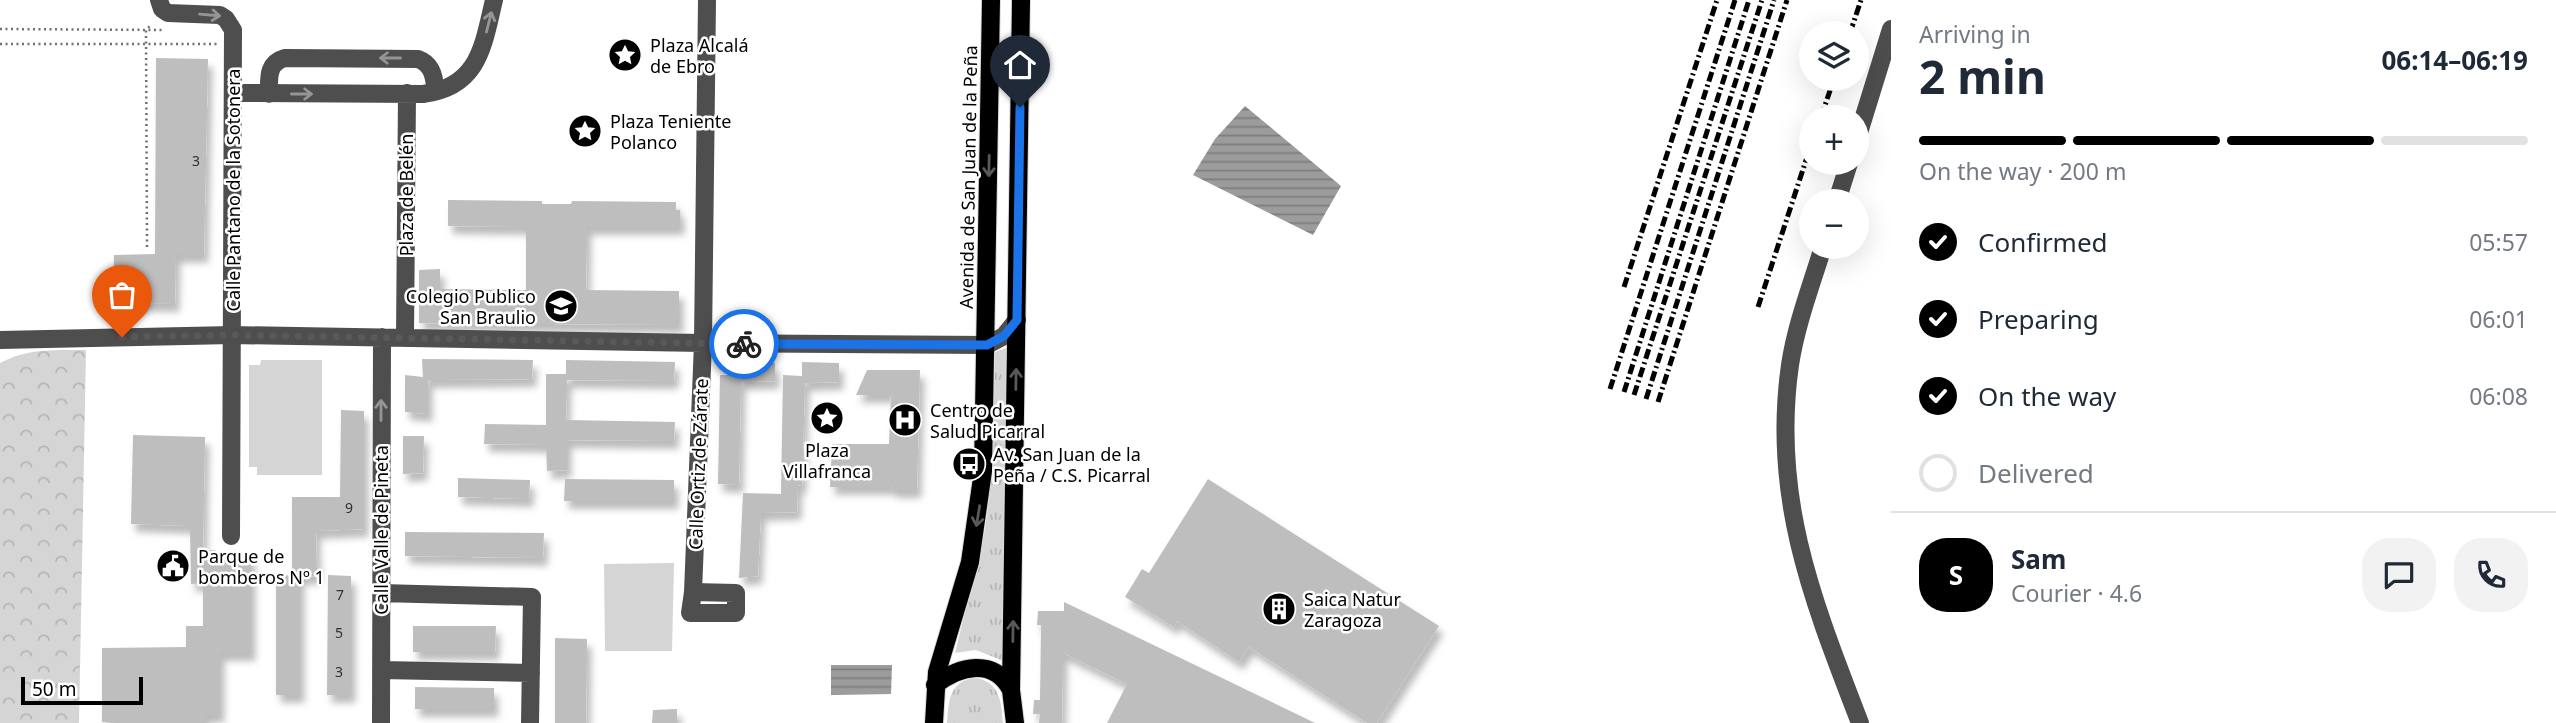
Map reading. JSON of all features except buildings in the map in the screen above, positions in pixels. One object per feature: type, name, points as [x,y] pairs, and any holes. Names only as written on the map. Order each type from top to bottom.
[{"type":"main road","name":"Avenida de San Juan de la Peña","points":[[933,723],[937,672],[970,562],[981,497],[986,433],[991,0]]},
{"type":"main road","points":[[1016,723],[1011,690],[1021,0]]},
{"type":"main road","points":[[935,685],[962,669],[979,668],[1000,675],[1011,690]]},
{"type":"street","points":[[234,93],[435,92],[454,83],[473,68],[482,49],[494,0]]},
{"type":"street","name":"Calle Ortiz de Zárate","points":[[693,592],[703,343],[707,0]]},
{"type":"street","points":[[162,6],[220,15],[230,23],[234,44]]},
{"type":"street","points":[[1868,105],[1891,29]]},
{"type":"street","name":"Calle Pantano de la Sotonera","points":[[231,536],[234,44]]},
{"type":"street","points":[[269,94],[270,69],[276,61],[285,58],[418,59],[428,64],[432,71],[435,92]]},
{"type":"street","name":"Plaza de Belén","points":[[405,338],[407,93]]},
{"type":"street","points":[[1819,259],[1796,334],[1790,364],[1785,415],[1785,459],[1797,542],[1809,585],[1860,723]]},
{"type":"street","points":[[0,340],[232,335],[987,345],[1004,336],[1017,320]]},
{"type":"street","points":[[0,328],[40,339]]},
{"type":"street","name":"Calle Valle de Pineta","points":[[381,723],[382,337]]},
{"type":"street","points":[[0,353],[7,348],[40,339]]},
{"type":"street","points":[[381,593],[532,597],[530,723]]},
{"type":"street","points":[[381,670],[531,673]]},
{"type":"path","points":[[147,247],[146,30],[162,6]]},
{"type":"path","points":[[0,29],[171,30]]},
{"type":"path","points":[[0,44],[234,44]]},
{"type":"green space","points":[[1012,346],[1006,662],[976,650],[955,653],[985,530],[992,471],[995,352]]},
{"type":"green space","points":[[86,350],[79,723],[0,723],[0,363],[31,352]]},
{"type":"green space","points":[[261,360],[322,360],[322,475],[257,475],[257,467],[249,467],[249,365],[260,365]]},
{"type":"green space","points":[[674,563],[672,651],[605,651],[604,564]]},
{"type":"green space","points":[[977,678],[995,689],[1000,701],[1003,723],[947,723],[950,699],[956,687]]},
{"type":"shaded area","points":[[1245,106],[1341,186],[1313,235],[1193,175],[1215,139]]},
{"type":"shaded area","points":[[831,665],[892,665],[891,694],[831,695]]},
{"type":"railway","points":[[1624,287],[1717,0]]},
{"type":"railway","points":[[1610,389],[1735,0]]},
{"type":"railway","points":[[1624,392],[1749,0]]},
{"type":"railway","points":[[1634,395],[1762,0]]},
{"type":"railway","points":[[1646,399],[1774,0]]},
{"type":"railway","points":[[1658,402],[1787,0]]},
{"type":"railway","points":[[1854,21],[1861,0]]},
{"type":"railway","points":[[1825,105],[1830,91]]},
{"type":"railway","points":[[1758,307],[1801,175]]},
{"type":"way so far","points":[[122,337],[232,335],[744,344]]},
{"type":"place","name":"Plaza Alcalá de Ebro","points":[[625,55]]},
{"type":"place","name":"Plaza Teniente Polanco","points":[[585,131]]},
{"type":"place","name":"Colegio Publico San Braulio","points":[[561,306]]},
{"type":"place","name":"Plaza Villafranca","points":[[827,418]]},
{"type":"place","name":"Centro de Salud Picarral","points":[[905,420]]},
{"type":"place","name":"Av. San Juan de la Peña / C.S. Picarral","points":[[969,464]]},
{"type":"place","name":"Parque de bomberos Nº 1","points":[[173,566]]},
{"type":"place","name":"Saica Natur Zaragoza","points":[[1279,609]]},
{"type":"route","points":[[744,344],[987,345],[1004,336],[1017,320],[1020,107]]}]
